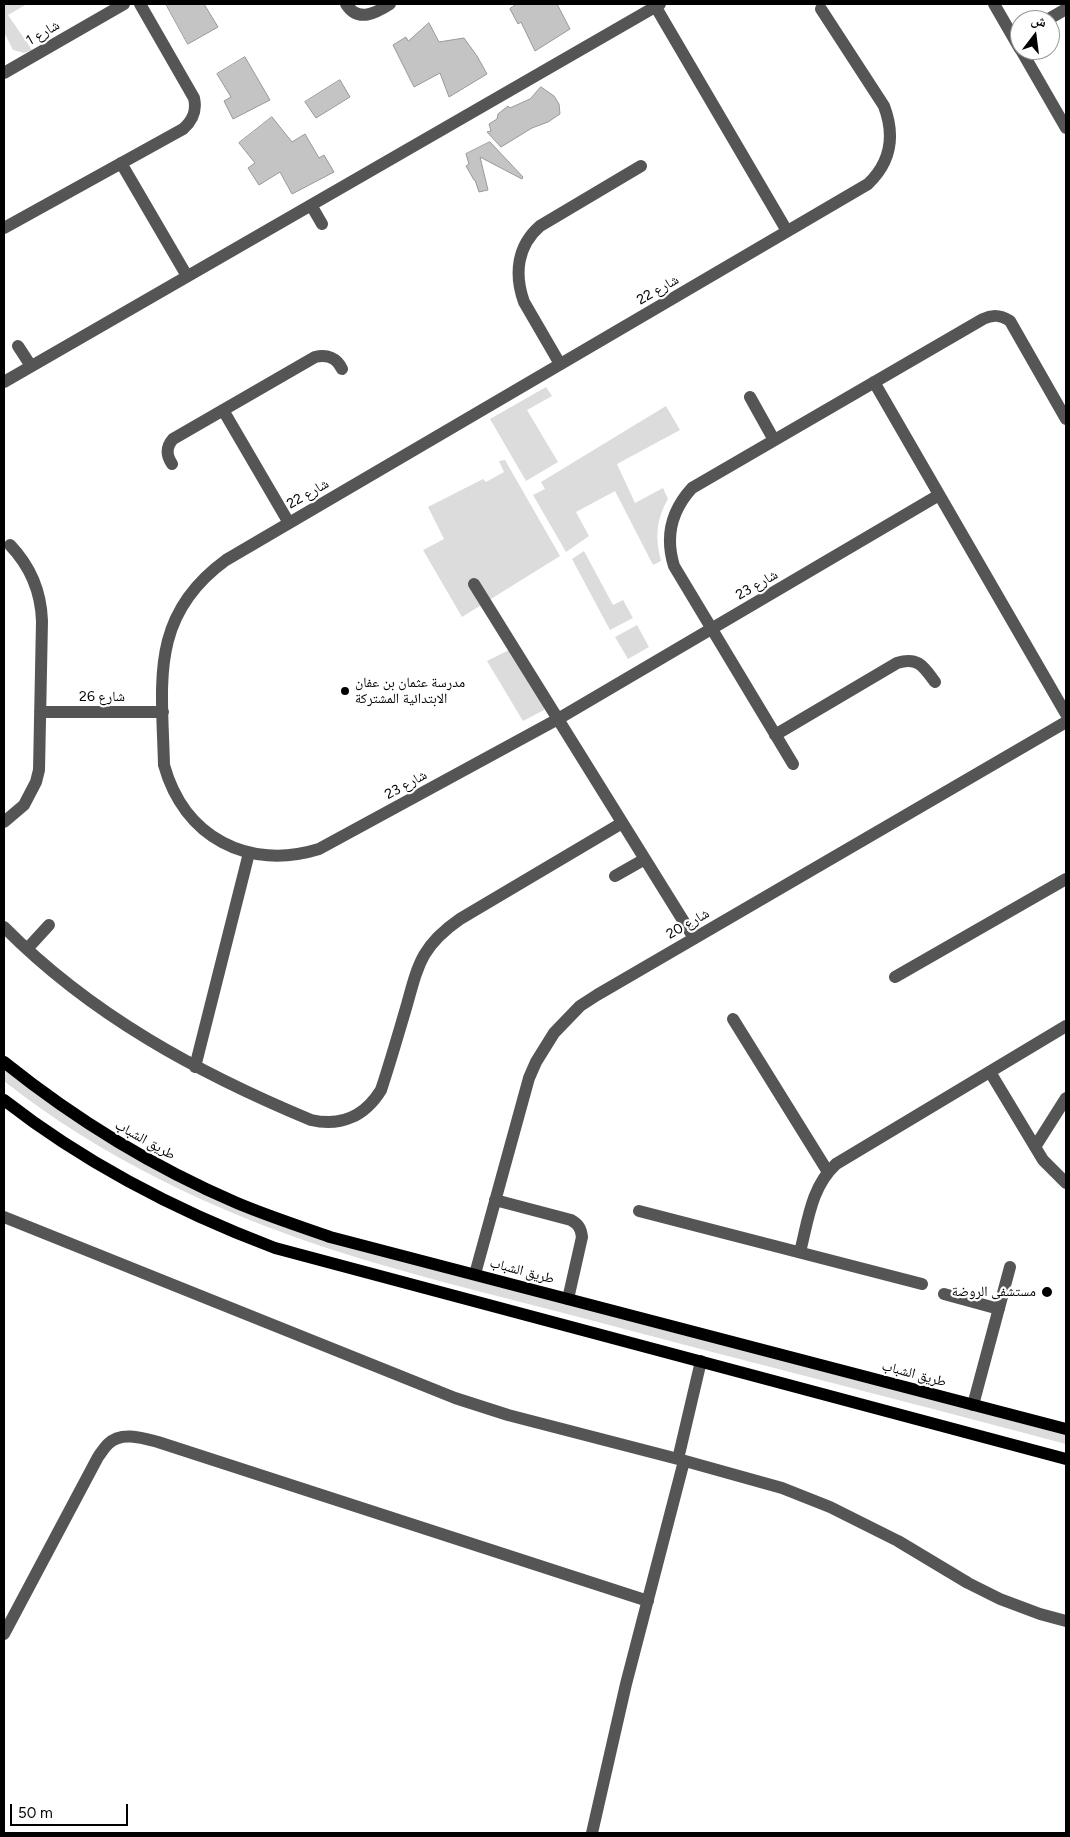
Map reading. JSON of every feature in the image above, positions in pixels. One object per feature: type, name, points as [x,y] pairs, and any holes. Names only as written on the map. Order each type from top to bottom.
[{"type":"main road","name":"طريق الشباب","points":[[4,1062],[68,1111],[151,1162],[220,1196],[284,1221],[330,1236],[1066,1430]]},
{"type":"main road","points":[[4,1100],[59,1140],[142,1190],[203,1220],[275,1248],[1066,1459]]},
{"type":"street","name":"شارع 1","points":[[5,71],[124,4]]},
{"type":"street","points":[[4,228],[183,129],[193,118],[196,106],[194,98],[140,4]]},
{"type":"street","points":[[346,4],[354,12],[366,16],[390,4]]},
{"type":"street","points":[[994,4],[1010,29]]},
{"type":"street","points":[[4,382],[656,5],[787,231]]},
{"type":"street","name":"شارع 22","points":[[289,523],[868,184],[881,169],[888,151],[890,128],[884,106],[821,9]]},
{"type":"street","points":[[1028,60],[1066,128]]},
{"type":"street","points":[[121,163],[187,276]]},
{"type":"street","points":[[560,364],[524,302],[520,291],[518,269],[524,246],[529,235],[540,226],[641,166]]},
{"type":"street","points":[[311,205],[322,224]]},
{"type":"street","points":[[793,764],[674,566],[670,542],[673,518],[684,496],[692,488],[774,440],[983,319],[994,315],[1010,321],[1066,419]]},
{"type":"street","points":[[18,346],[31,366]]},
{"type":"street","points":[[172,464],[167,456],[167,451],[173,439],[315,357],[327,356],[333,358],[342,369]]},
{"type":"street","points":[[874,382],[1066,714]]},
{"type":"street","points":[[750,397],[774,440]]},
{"type":"street","points":[[223,410],[289,523]]},
{"type":"street","name":"شارع 23","points":[[289,523],[214,569],[193,590],[177,615],[166,644],[162,675],[164,765],[180,804],[198,826],[211,836],[225,844],[249,853],[271,857],[288,856],[319,849],[558,719],[939,496]]},
{"type":"street","points":[[4,822],[24,805],[36,782],[39,770],[42,621],[40,600],[27,565],[10,545]]},
{"type":"street","points":[[474,584],[694,938]]},
{"type":"street","points":[[775,734],[897,663],[909,661],[922,664],[935,682]]},
{"type":"street","name":"شارع 26","points":[[40,712],[163,712]]},
{"type":"street","name":"شارع 20","points":[[474,1274],[529,1078],[540,1054],[554,1033],[580,1006],[597,994],[1066,722]]},
{"type":"street","points":[[4,927],[26,949],[73,989],[103,1012],[151,1042],[243,1090],[311,1120],[342,1121],[356,1115],[369,1106],[381,1090],[417,968],[427,950],[440,935],[460,919],[622,823]]},
{"type":"street","points":[[196,1066],[249,853]]},
{"type":"street","points":[[615,876],[645,859]]},
{"type":"street","points":[[895,977],[1066,879]]},
{"type":"street","points":[[26,949],[49,925]]},
{"type":"street","points":[[733,1020],[828,1172]]},
{"type":"street","points":[[800,1252],[816,1191],[828,1172],[836,1164],[1066,1026]]},
{"type":"street","points":[[990,1072],[1053,1172],[1066,1183]]},
{"type":"street","points":[[1036,1147],[1066,1098]]},
{"type":"street","points":[[495,1200],[571,1220],[577,1224],[582,1236],[568,1299]]},
{"type":"street","points":[[639,1210],[922,1284]]},
{"type":"street","points":[[4,1217],[455,1398],[508,1415],[782,1488],[830,1507],[898,1541],[968,1583],[1000,1599],[1040,1614],[1066,1621]]},
{"type":"street","points":[[973,1405],[1010,1267]]},
{"type":"street","points":[[944,1294],[999,1309]]},
{"type":"street","points":[[592,1833],[626,1684],[648,1601],[681,1460],[701,1361]]},
{"type":"street","points":[[4,1634],[98,1457],[108,1443],[126,1436],[158,1442],[648,1601]]},
{"type":"shaded area","points":[[4,4],[27,4],[8,15],[32,50],[24,53],[13,50],[4,32]]},
{"type":"shaded area","points":[[546,387],[552,396],[527,410],[558,462],[526,481],[490,419]]},
{"type":"shaded area","points":[[666,406],[680,430],[617,464],[635,503],[663,488],[668,499],[661,514],[657,537],[661,561],[653,565],[615,491],[576,512],[589,536],[566,552],[533,495],[545,489],[541,482]]},
{"type":"shaded area","points":[[505,460],[560,556],[462,617],[423,550],[444,539],[428,507],[483,479],[486,482],[504,472],[499,461]]},
{"type":"shaded area","points":[[584,551],[613,605],[623,600],[633,618],[610,630],[572,559]]},
{"type":"shaded area","points":[[637,625],[649,647],[628,659],[615,637]]},
{"type":"shaded area","points":[[509,650],[544,704],[544,710],[523,721],[487,661]]},
{"type":"shaded area","points":[[4,1066],[56,1105],[251,1210],[1066,1433],[1066,1444],[420,1276],[287,1234],[201,1199],[119,1158],[79,1134],[4,1081]]},
{"type":"building","points":[[166,4],[204,4],[218,27],[188,44]]},
{"type":"building","points":[[517,4],[557,4],[570,29],[535,51],[521,22],[518,24],[510,9]]},
{"type":"building","points":[[429,23],[439,42],[464,38],[487,74],[449,97],[440,73],[414,87],[393,45],[406,37],[408,41]]},
{"type":"building","points":[[245,57],[270,100],[233,119],[224,101],[231,97],[217,74]]},
{"type":"building","points":[[340,80],[350,97],[316,118],[305,102]]},
{"type":"building","points":[[541,87],[554,96],[559,104],[560,114],[501,147],[487,132],[491,131],[489,124],[497,119],[498,114],[508,106],[510,108],[530,99]]},
{"type":"building","points":[[272,117],[292,142],[305,134],[319,158],[324,155],[334,172],[292,194],[280,172],[259,185],[248,168],[255,163],[239,143]]},
{"type":"building","points":[[490,142],[523,177],[522,179],[480,157],[488,190],[479,192],[475,180],[466,166],[469,164],[466,154]]},
{"type":"place","name":"مدرسة عثمان بن عفان الابتدائية المشتركة","points":[[345,691]]},
{"type":"place","name":"مستشفى الروضة","points":[[1047,1292]]}]
